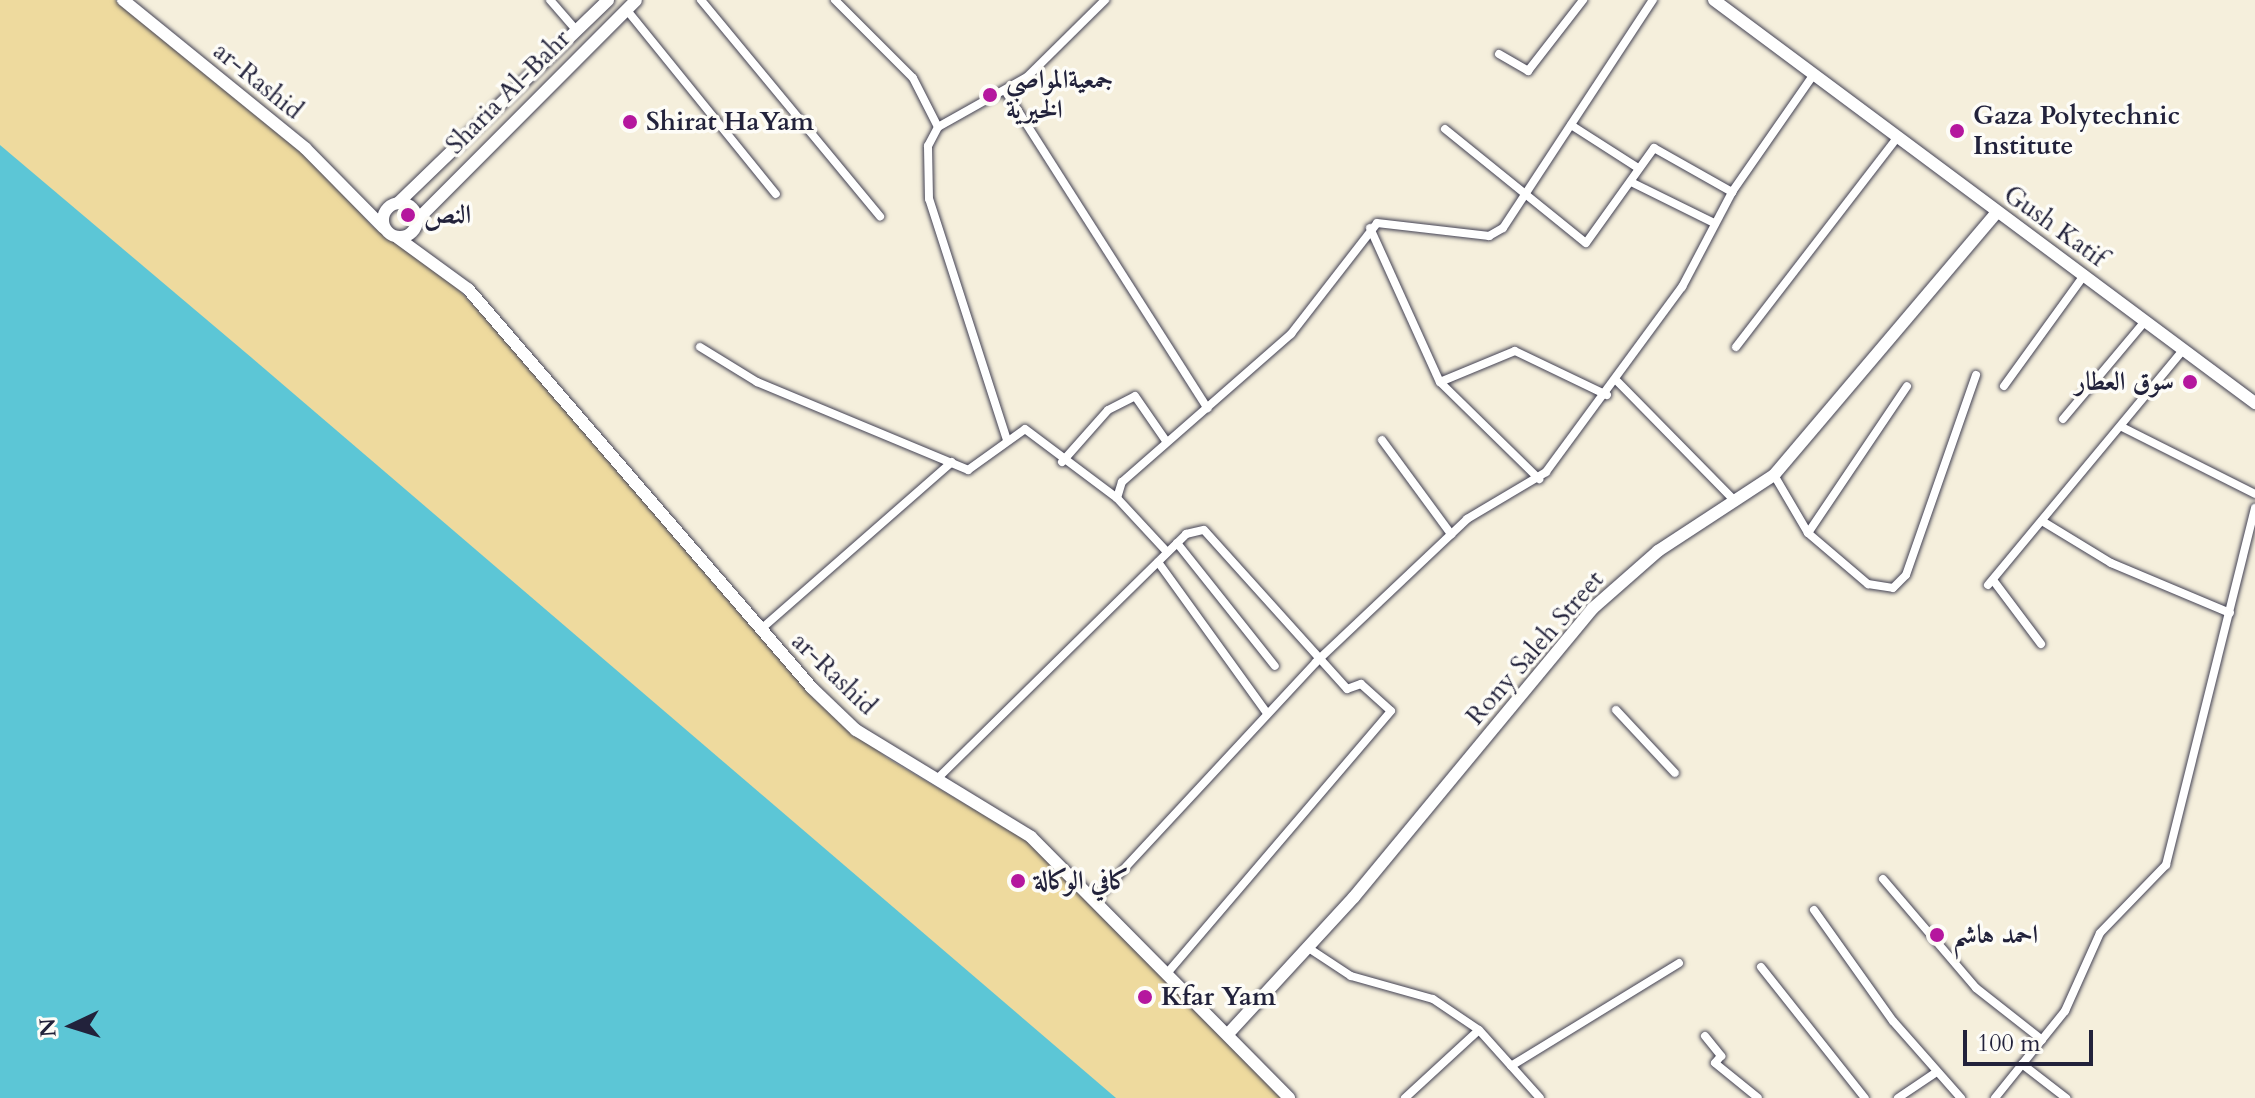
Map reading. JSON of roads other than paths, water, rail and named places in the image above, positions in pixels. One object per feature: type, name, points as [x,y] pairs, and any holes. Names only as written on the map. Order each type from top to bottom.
[{"type":"main road","name":"ar-Rashid","points":[[123,0],[361,201],[384,228],[434,258],[567,397],[760,631],[856,730],[1031,837],[1168,972],[1289,1098]]},
{"type":"main road","name":"Sharia Al-Bahr","points":[[395,204],[608,0]]},
{"type":"main road","name":"Gush Katif","points":[[1714,0],[2255,403]]},
{"type":"main road","name":"Sharia Al-Bahr","points":[[398,238],[417,223],[631,4]]},
{"type":"main road","points":[[361,201],[395,204],[384,228]]},
{"type":"main road","name":"ar-Rashid","points":[[395,204],[417,223],[434,258]]},
{"type":"main road","name":"Rony Saleh Street","points":[[1228,1034],[1310,949],[1592,609],[1658,551],[1774,475],[1997,212]]},
{"type":"street","points":[[550,0],[576,30]]},
{"type":"street","points":[[701,0],[880,216]]},
{"type":"street","points":[[835,0],[913,78],[938,127]]},
{"type":"street","points":[[1007,440],[929,199],[924,163],[938,127],[1006,92],[1105,0]]},
{"type":"street","points":[[1499,54],[1531,69],[1583,0]]},
{"type":"street","points":[[1117,498],[1122,482],[1291,334],[1370,228],[1391,220],[1494,236],[1526,195],[1653,0]]},
{"type":"street","points":[[631,4],[776,194]]},
{"type":"street","points":[[1095,900],[1266,712],[1451,534],[1539,479],[1618,382],[1682,287],[1732,192],[1814,74]]},
{"type":"street","points":[[1006,92],[1207,408]]},
{"type":"street","points":[[1571,125],[1638,168]]},
{"type":"street","points":[[1445,129],[1586,243],[1654,148],[1732,192]]},
{"type":"street","points":[[1736,347],[1897,138]]},
{"type":"street","points":[[1631,182],[1714,223]]},
{"type":"street","points":[[1370,228],[1440,382],[1539,479]]},
{"type":"street","points":[[2004,386],[2085,274]]},
{"type":"street","points":[[2063,419],[2146,320]]},
{"type":"street","points":[[700,347],[757,382],[974,469],[1007,440],[1025,429],[1062,462],[1117,498],[1167,552]]},
{"type":"street","points":[[2041,644],[1991,582],[2184,349]]},
{"type":"street","points":[[1440,382],[1515,351],[1607,395]]},
{"type":"street","points":[[1774,475],[1808,533],[1868,584],[1887,590],[1901,582],[1976,375]]},
{"type":"street","points":[[1618,382],[1736,502]]},
{"type":"street","points":[[1808,533],[1907,386]]},
{"type":"street","points":[[1062,462],[1108,410],[1135,396],[1166,441]]},
{"type":"street","points":[[2122,427],[2255,494]]},
{"type":"street","points":[[1382,440],[1451,534]]},
{"type":"street","points":[[760,631],[952,462]]},
{"type":"street","points":[[1995,1098],[2065,1011],[2100,933],[2166,865],[2255,508]]},
{"type":"street","points":[[2042,521],[2111,563],[2230,613]]},
{"type":"street","points":[[938,778],[1167,552],[1177,543],[1204,530],[1347,689],[1368,688],[1390,718],[1168,972]]},
{"type":"street","points":[[1177,543],[1275,666]]},
{"type":"street","points":[[1158,562],[1266,712]]},
{"type":"street","points":[[1616,710],[1675,773]]},
{"type":"street","points":[[1883,879],[1976,988],[2042,1040]]},
{"type":"street","points":[[1814,910],[1935,1073],[1961,1098]]},
{"type":"street","points":[[1310,949],[1351,976],[1419,991],[1479,1030],[1534,1096]]},
{"type":"street","points":[[1511,1066],[1679,963]]},
{"type":"street","points":[[1761,967],[1865,1098]]},
{"type":"street","points":[[1405,1098],[1479,1030]]},
{"type":"street","points":[[1705,1036],[1721,1056],[1715,1063],[1758,1098]]},
{"type":"street","points":[[2022,1064],[2066,1098]]},
{"type":"street","points":[[1898,1098],[1935,1073]]},
{"type":"water","points":[[0,145],[252,358],[1116,1098],[0,1098]]},
{"type":"place","name":"جمعيةالمواصي الخيرية","points":[[990,95]]},
{"type":"place","name":"Shirat HaYam","points":[[630,122]]},
{"type":"place","name":"Gaza Polytechnic Institute","points":[[1957,131]]},
{"type":"place","name":"النص","points":[[408,215]]},
{"type":"place","name":"سوق العطار","points":[[2190,382]]},
{"type":"place","name":"كافي الوكالة","points":[[1018,881]]},
{"type":"place","name":"احمد هاشم","points":[[1937,935]]},
{"type":"place","name":"Kfar Yam","points":[[1145,997]]}]
